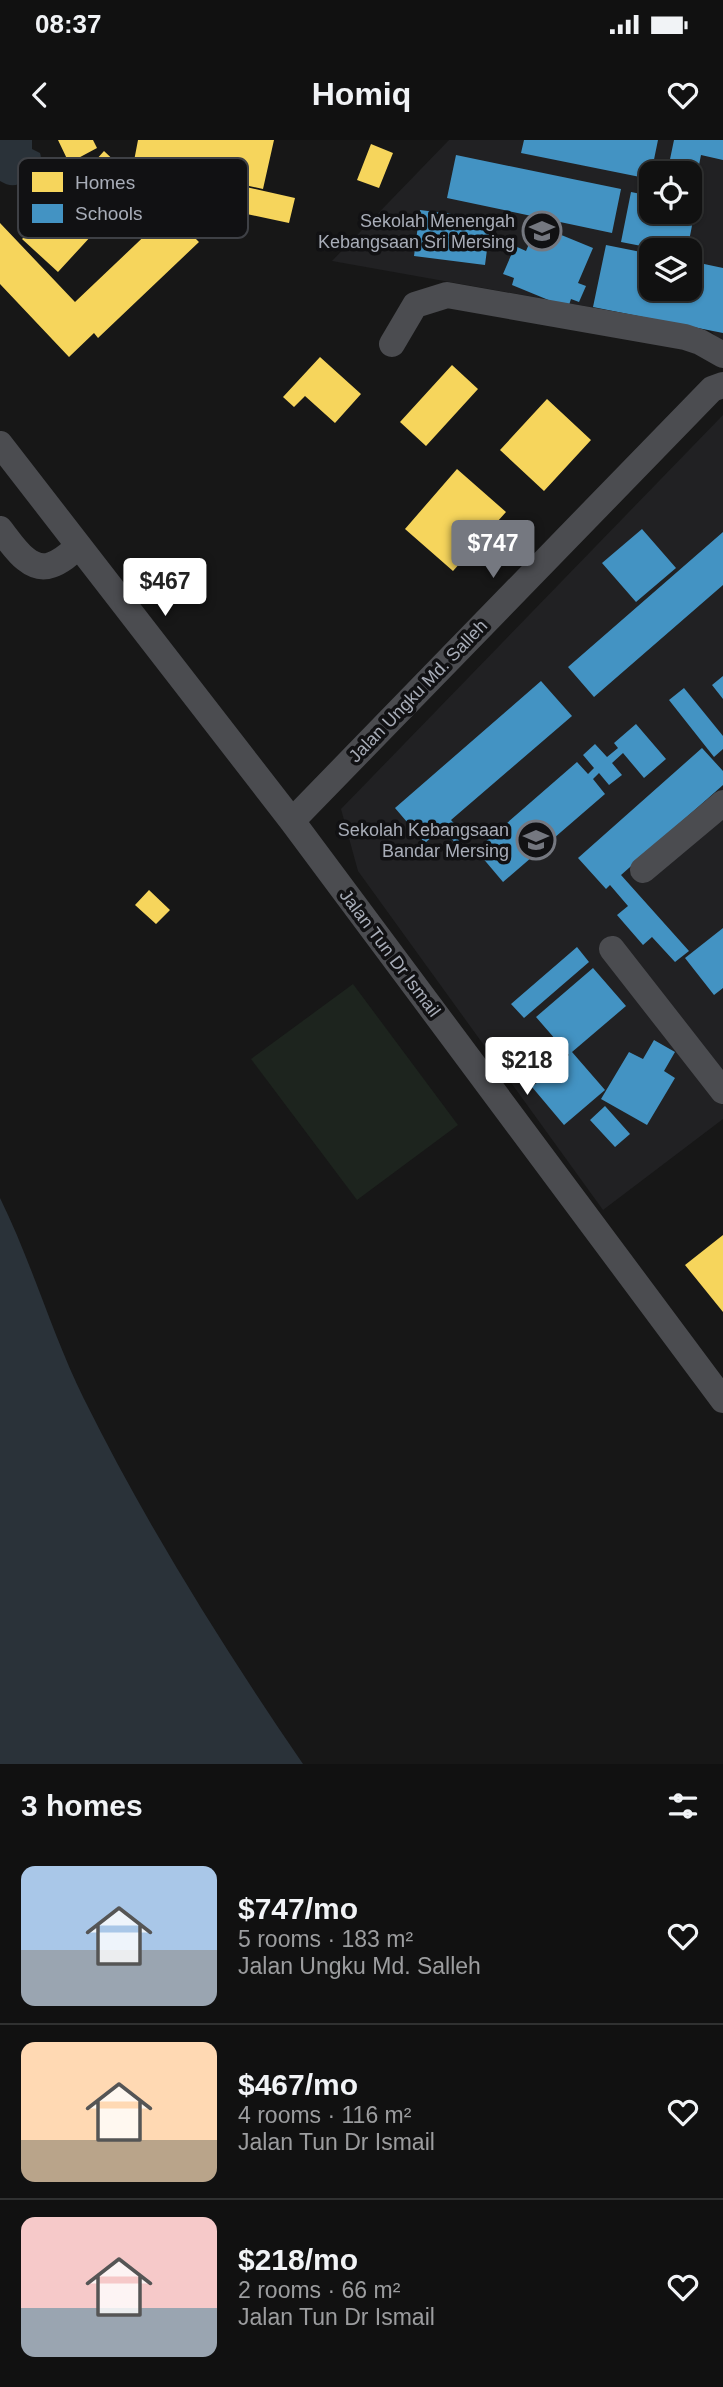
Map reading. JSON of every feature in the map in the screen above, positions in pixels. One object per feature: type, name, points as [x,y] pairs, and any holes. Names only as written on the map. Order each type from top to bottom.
[{"type":"street","points":[[392,344],[415,305],[447,295],[685,337],[723,355]]},
{"type":"street","name":"Jalan Ungku Md. Salleh","points":[[292,821],[712,389],[723,385]]},
{"type":"street","name":"Jalan Tun Dr Ismail","points":[[0,444],[292,821],[723,1400]]},
{"type":"street","points":[[0,529],[29,562],[39,566],[49,566],[79,547]]},
{"type":"street","points":[[643,870],[723,803]]},
{"type":"street","points":[[612,948],[723,1091]]},
{"type":"shaded area","points":[[0,140],[32,140],[32,149],[40,153],[41,158],[18,158],[18,184],[10,185],[0,181]]},
{"type":"shaded area","name":"Sekolah Menengah Kebangsaan Sri Mersing","points":[[449,140],[723,140],[723,344],[708,328],[332,261]]},
{"type":"shaded area","name":"Sekolah Kebangsaan Bandar Mersing","points":[[723,415],[723,1119],[603,1210],[358,871],[341,809]]},
{"type":"shaded area","points":[[353,984],[458,1125],[357,1200],[251,1059]]},
{"type":"shaded area","points":[[0,1198],[73,1374],[108,1446],[187,1585],[303,1764],[0,1764]]},
{"type":"building: Homes","points":[[58,140],[93,140],[97,148],[78,158],[67,158]]},
{"type":"building: Homes","points":[[138,140],[274,140],[263,189],[248,186],[248,158],[135,158]]},
{"type":"building: Homes","points":[[371,144],[393,153],[379,188],[357,180]]},
{"type":"building: Homes","points":[[104,151],[111,158],[98,158]]},
{"type":"building: Homes","points":[[248,187],[295,198],[289,223],[248,214]]},
{"type":"building: Homes","points":[[0,223],[75,302],[142,238],[195,238],[199,242],[98,338],[94,333],[69,357],[0,284]]},
{"type":"building: Homes","points":[[89,238],[58,272],[22,239]]},
{"type":"building: Homes","points":[[320,357],[361,394],[335,423],[305,396],[294,407],[283,397]]},
{"type":"building: Homes","points":[[452,365],[478,389],[426,446],[400,422]]},
{"type":"building: Homes","points":[[547,399],[591,440],[544,491],[500,450]]},
{"type":"building: Homes","points":[[457,469],[506,512],[453,571],[405,529]]},
{"type":"building: Homes","points":[[149,890],[170,910],[156,924],[135,905]]},
{"type":"building: Homes","points":[[723,1235],[723,1312],[685,1265]]},
{"type":"building: Schools","points":[[524,140],[658,140],[654,161],[639,161],[639,177],[521,153]]},
{"type":"building: Schools","points":[[674,140],[723,140],[723,160],[701,155],[700,161],[670,161]]},
{"type":"building: Schools","points":[[456,155],[621,189],[612,233],[447,198]]},
{"type":"building: Schools","points":[[631,192],[639,194],[639,224],[692,224],[690,238],[639,238],[639,246],[621,242]]},
{"type":"building: Schools","points":[[420,210],[491,219],[485,265],[414,256]]},
{"type":"building: Schools","points":[[537,225],[593,248],[578,283],[586,286],[579,302],[571,299],[568,308],[512,285],[514,278],[503,274],[515,246],[526,251]]},
{"type":"building: Schools","points":[[606,245],[639,252],[639,301],[702,301],[702,264],[723,268],[723,333],[593,307]]},
{"type":"building: Schools","points":[[642,529],[676,568],[636,602],[602,563]]},
{"type":"building: Schools","points":[[723,532],[723,585],[594,697],[568,667]]},
{"type":"building: Schools","points":[[723,676],[723,699],[712,685]]},
{"type":"building: Schools","points":[[541,681],[572,716],[451,820],[467,838],[458,846],[442,828],[425,843],[395,808]]},
{"type":"building: Schools","points":[[684,688],[723,736],[723,749],[714,757],[669,700]]},
{"type":"building: Schools","points":[[636,724],[666,759],[644,778],[623,753],[612,763],[622,775],[609,785],[599,773],[593,779],[605,794],[503,882],[476,850],[577,762],[588,774],[594,768],[583,755],[595,744],[607,757],[618,748],[614,743]]},
{"type":"building: Schools","points":[[702,748],[723,771],[723,785],[621,875],[689,951],[675,962],[652,937],[643,945],[617,915],[628,906],[610,885],[606,889],[578,858]]},
{"type":"building: Schools","points":[[723,928],[723,988],[714,995],[685,958]]},
{"type":"building: Schools","points":[[577,947],[589,962],[524,1018],[511,1004]]},
{"type":"building: Schools","points":[[593,968],[626,1006],[572,1052],[605,1090],[564,1125],[532,1087],[569,1055],[536,1017]]},
{"type":"building: Schools","points":[[654,1040],[675,1052],[664,1071],[675,1078],[647,1125],[601,1099],[629,1052],[643,1059]]},
{"type":"building: Schools","points":[[605,1106],[630,1134],[615,1147],[590,1120]]},
{"type":"place","name":"Sekolah Menengah Kebangsaan Sri Mersing","points":[[542,231]]},
{"type":"place","name":"Sekolah Kebangsaan Bandar Mersing","points":[[536,840]]}]
